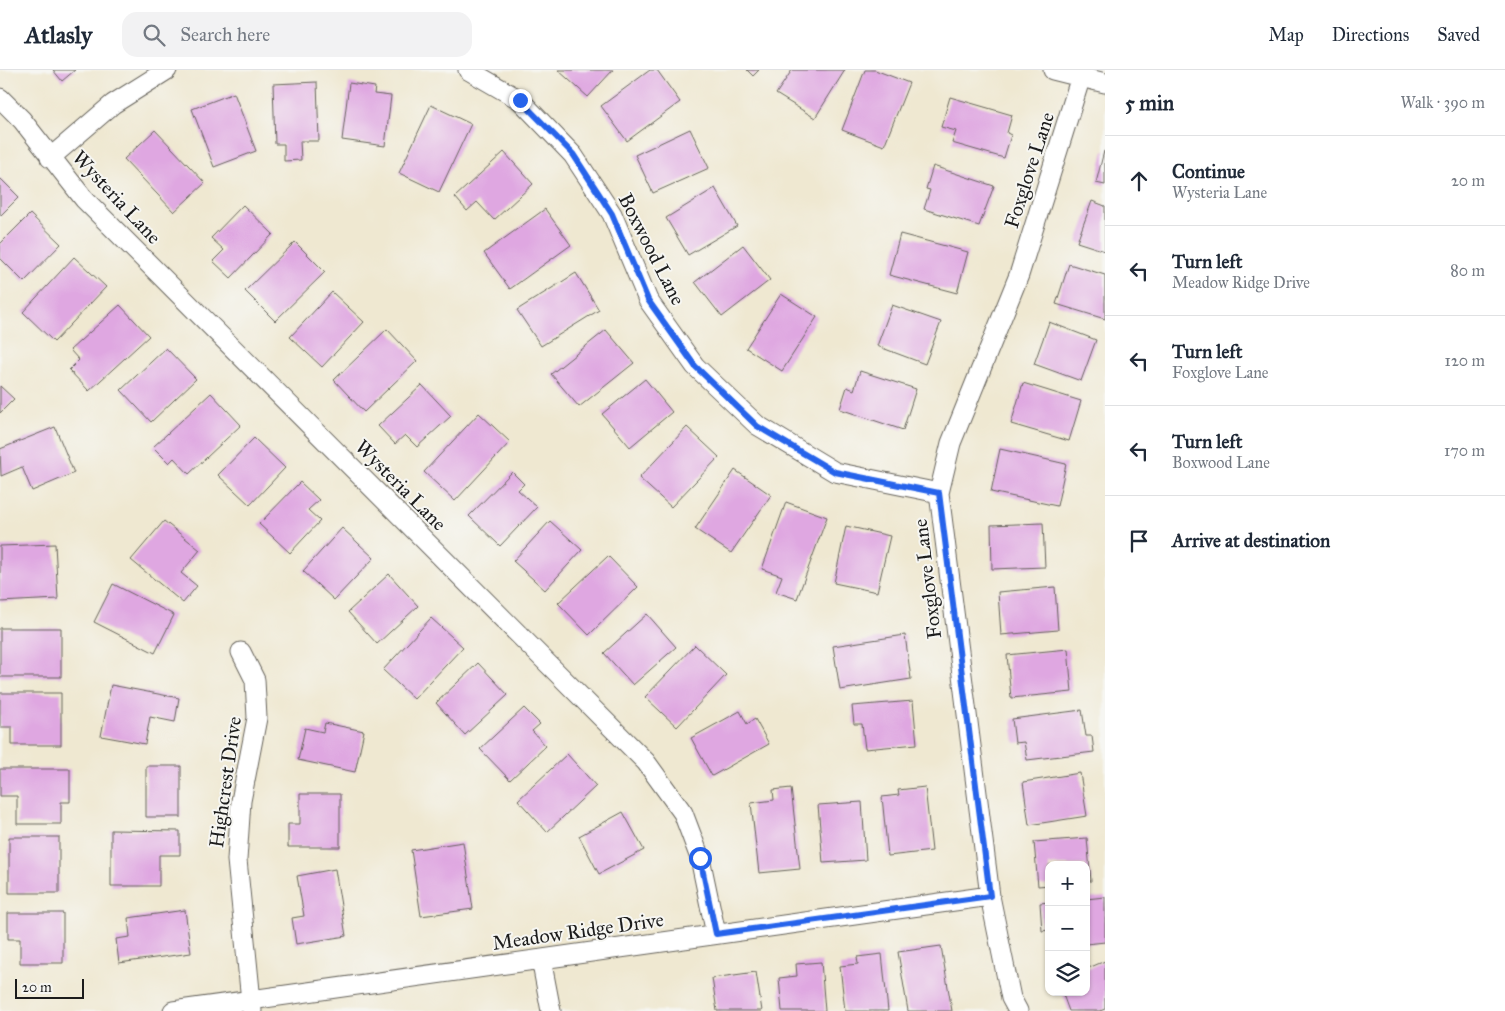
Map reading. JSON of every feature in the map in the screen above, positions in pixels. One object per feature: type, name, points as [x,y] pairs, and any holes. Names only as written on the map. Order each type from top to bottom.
[{"type":"street","points":[[50,158],[113,104],[167,70]]},
{"type":"street","name":"Boxwood Lane","points":[[468,70],[520,100],[573,154],[612,214],[648,300],[695,366],[757,426],[835,472],[939,493]]},
{"type":"street","points":[[1053,70],[1082,74],[1105,83]]},
{"type":"street","name":"Foxglove Lane","points":[[1018,1011],[1011,998],[990,896],[939,493],[951,443],[1019,275],[1082,74]]},
{"type":"street","name":"Wysteria Lane","points":[[0,98],[22,120],[84,199],[646,762],[683,813],[700,858],[716,934]]},
{"type":"street","name":"Highcrest Drive","points":[[241,652],[255,680],[257,718],[241,801],[237,860],[250,1005]]},
{"type":"street","name":"Meadow Ridge Drive","points":[[173,1011],[250,1005],[541,959],[990,896]]},
{"type":"street","points":[[541,959],[551,1011]]},
{"type":"building","points":[[53,70],[75,70],[62,81]]},
{"type":"building","points":[[558,70],[613,70],[588,97]]},
{"type":"building","points":[[650,70],[657,70],[680,102],[627,141],[601,106]]},
{"type":"building","points":[[747,70],[759,70],[753,76]]},
{"type":"building","points":[[792,70],[845,70],[815,118],[776,94]]},
{"type":"building","points":[[865,70],[875,70],[909,83],[884,146],[842,130]]},
{"type":"building","points":[[317,82],[319,141],[300,141],[301,160],[284,161],[284,144],[275,144],[273,84]]},
{"type":"building","points":[[349,83],[375,87],[374,94],[391,96],[385,146],[342,140]]},
{"type":"building","points":[[234,93],[256,151],[214,167],[192,109]]},
{"type":"building","points":[[950,97],[1012,115],[1007,133],[1011,135],[1004,158],[952,143],[956,131],[941,127]]},
{"type":"building","points":[[431,105],[471,124],[439,192],[399,173]]},
{"type":"building","points":[[690,129],[709,168],[653,193],[635,155]]},
{"type":"building","points":[[155,130],[205,183],[174,212],[124,159]]},
{"type":"building","points":[[1105,151],[1105,185],[1096,183]]},
{"type":"building","points":[[504,152],[533,184],[494,220],[477,202],[467,211],[455,197]]},
{"type":"building","points":[[933,166],[994,186],[979,226],[924,209],[930,190],[926,189]]},
{"type":"building","points":[[0,178],[19,197],[0,216]]},
{"type":"building","points":[[715,188],[737,226],[688,255],[666,218]]},
{"type":"building","points":[[1092,201],[1105,206],[1105,251],[1077,242]]},
{"type":"building","points":[[243,205],[273,234],[231,278],[213,261],[224,250],[211,238]]},
{"type":"building","points":[[545,209],[571,245],[510,289],[484,253]]},
{"type":"building","points":[[30,214],[61,244],[24,282],[0,258],[0,244]]},
{"type":"building","points":[[900,234],[968,252],[957,293],[889,275]]},
{"type":"building","points":[[295,242],[325,272],[275,321],[245,291]]},
{"type":"building","points":[[743,245],[770,280],[722,317],[695,282]]},
{"type":"building","points":[[74,257],[106,287],[54,342],[23,312]]},
{"type":"building","points":[[1069,264],[1105,275],[1105,319],[1056,304]]},
{"type":"building","points":[[576,273],[599,310],[541,346],[517,310]]},
{"type":"building","points":[[332,292],[364,322],[322,367],[290,337]]},
{"type":"building","points":[[781,294],[817,317],[782,371],[746,348]]},
{"type":"building","points":[[120,305],[149,336],[89,391],[69,370],[79,360],[70,350]]},
{"type":"building","points":[[892,305],[941,322],[925,364],[877,346]]},
{"type":"building","points":[[1049,322],[1096,340],[1081,381],[1034,364]]},
{"type":"building","points":[[387,329],[417,361],[364,412],[334,380]]},
{"type":"building","points":[[606,330],[634,363],[579,407],[551,374]]},
{"type":"building","points":[[166,348],[196,379],[151,422],[121,390]]},
{"type":"building","points":[[860,371],[916,389],[903,430],[840,409],[847,387],[854,390]]},
{"type":"building","points":[[645,379],[672,412],[630,447],[602,414]]},
{"type":"building","points":[[1023,383],[1081,401],[1069,441],[1011,424]]},
{"type":"building","points":[[422,385],[451,416],[417,447],[405,435],[395,444],[378,426]]},
{"type":"building","points":[[0,386],[14,399],[0,413]]},
{"type":"building","points":[[211,393],[241,425],[189,474],[174,458],[169,463],[153,447]]},
{"type":"building","points":[[479,413],[510,442],[455,501],[424,472]]},
{"type":"building","points":[[55,427],[74,473],[32,491],[22,467],[1,476],[0,449]]},
{"type":"building","points":[[687,427],[719,457],[671,507],[639,478]]},
{"type":"building","points":[[254,438],[285,468],[250,505],[218,475]]},
{"type":"building","points":[[1000,449],[1066,464],[1057,506],[991,492]]},
{"type":"building","points":[[735,470],[771,495],[731,553],[695,529]]},
{"type":"building","points":[[512,472],[524,484],[518,490],[537,507],[500,546],[469,516]]},
{"type":"building","points":[[300,482],[319,500],[308,510],[320,521],[290,553],[259,524]]},
{"type":"building","points":[[786,502],[827,517],[797,599],[776,592],[782,576],[762,569]]},
{"type":"building","points":[[164,521],[200,550],[181,573],[197,586],[183,603],[131,560]]},
{"type":"building","points":[[550,521],[582,550],[545,590],[513,561]]},
{"type":"building","points":[[1043,523],[1045,567],[992,569],[991,525]]},
{"type":"building","points":[[846,526],[890,536],[877,592],[834,583]]},
{"type":"building","points":[[342,528],[374,558],[334,600],[303,571]]},
{"type":"building","points":[[55,544],[58,599],[0,602],[0,546]]},
{"type":"building","points":[[608,556],[638,587],[589,635],[558,603]]},
{"type":"building","points":[[389,574],[418,606],[377,644],[348,612]]},
{"type":"building","points":[[113,584],[174,615],[155,653],[94,622]]},
{"type":"building","points":[[1055,587],[1058,630],[1001,635],[998,592]]},
{"type":"building","points":[[647,614],[676,647],[633,685],[604,653]]},
{"type":"building","points":[[431,618],[463,647],[414,699],[383,670]]},
{"type":"building","points":[[0,628],[61,628],[61,677],[0,677]]},
{"type":"building","points":[[905,635],[911,679],[840,690],[833,646]]},
{"type":"building","points":[[695,645],[726,675],[677,727],[645,697]]},
{"type":"building","points":[[1068,649],[1072,692],[1011,698],[1007,655]]},
{"type":"building","points":[[478,663],[508,695],[465,735],[436,703]]},
{"type":"building","points":[[111,685],[179,698],[175,722],[150,717],[145,744],[101,736]]},
{"type":"building","points":[[0,693],[61,693],[61,745],[12,745],[12,727],[0,727]]},
{"type":"building","points":[[913,701],[917,744],[865,749],[862,724],[854,724],[852,706]]},
{"type":"building","points":[[524,708],[540,724],[532,731],[546,746],[510,780],[480,749]]},
{"type":"building","points":[[1082,710],[1086,736],[1092,736],[1094,752],[1027,760],[1024,742],[1015,743],[1012,719]]},
{"type":"building","points":[[740,711],[747,724],[755,719],[769,744],[712,776],[691,738]]},
{"type":"building","points":[[325,723],[364,731],[355,772],[298,760],[305,728],[323,732]]},
{"type":"building","points":[[567,754],[596,786],[547,832],[518,800]]},
{"type":"building","points":[[146,766],[181,766],[181,817],[146,817]]},
{"type":"building","points":[[0,769],[70,769],[70,802],[61,802],[61,824],[17,824],[17,796],[0,796]]},
{"type":"building","points":[[1080,773],[1087,816],[1029,825],[1023,782]]},
{"type":"building","points":[[925,787],[932,851],[888,856],[882,797],[899,795],[898,790]]},
{"type":"building","points":[[791,788],[800,869],[759,873],[751,803],[774,800],[773,790]]},
{"type":"building","points":[[300,794],[340,794],[340,847],[288,847],[288,824],[300,824]]},
{"type":"building","points":[[862,802],[866,860],[823,863],[818,805]]},
{"type":"building","points":[[623,812],[644,850],[599,874],[579,836]]},
{"type":"building","points":[[111,830],[180,831],[180,855],[159,855],[159,886],[111,886]]},
{"type":"building","points":[[9,837],[59,837],[59,893],[9,893]]},
{"type":"building","points":[[1087,838],[1089,861],[1045,861],[1045,885],[1038,886],[1034,842]]},
{"type":"building","points":[[463,842],[473,909],[421,916],[411,850]]},
{"type":"building","points":[[335,869],[346,936],[296,944],[292,918],[304,916],[297,876]]},
{"type":"building","points":[[1105,897],[1105,942],[1090,944],[1090,899]]},
{"type":"building","points":[[1045,902],[1045,931],[1042,931],[1040,903]]},
{"type":"building","points":[[185,910],[191,953],[119,963],[116,939],[130,937],[128,918]]},
{"type":"building","points":[[8,913],[63,913],[63,963],[20,963],[20,939],[8,939]]},
{"type":"building","points":[[941,946],[952,1011],[908,1011],[898,952]]},
{"type":"building","points":[[882,954],[888,1011],[845,1011],[840,966],[858,964],[857,957]]},
{"type":"building","points":[[1105,961],[1105,1009],[1100,1011],[1069,1011],[1063,996],[1090,996],[1090,967]]},
{"type":"building","points":[[821,962],[825,1011],[782,1011],[779,978],[797,976],[796,964]]},
{"type":"building","points":[[756,972],[762,1011],[717,1011],[712,978]]},
{"type":"route","points":[[520,100],[573,154],[612,214],[648,300],[695,366],[757,426],[835,472],[939,493],[990,896],[716,934],[700,858]]}]
